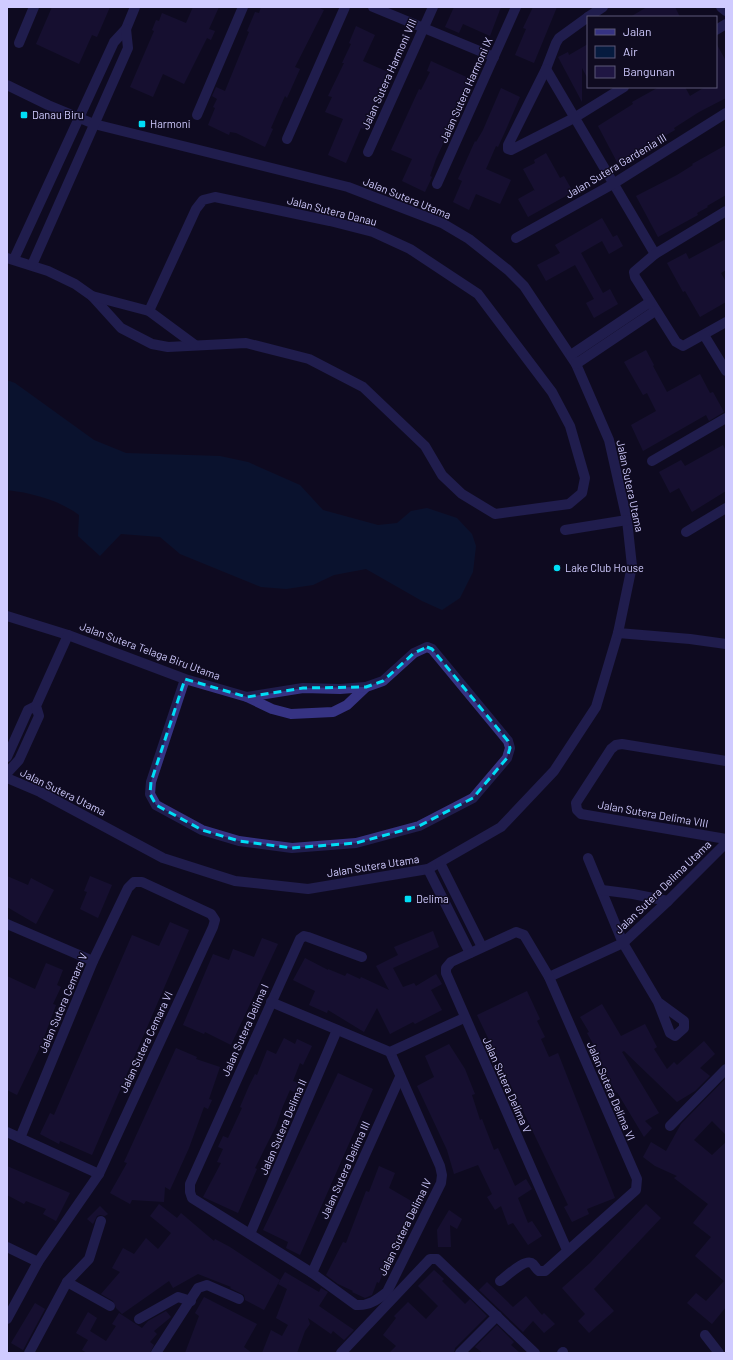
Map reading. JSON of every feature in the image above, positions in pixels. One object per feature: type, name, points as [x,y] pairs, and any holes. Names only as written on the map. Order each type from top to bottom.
[{"type":"street","points":[[19,43],[34,7]]},
{"type":"street","points":[[135,7],[126,29],[114,42],[11,259],[32,265],[60,276],[92,296],[121,328],[138,338],[152,344],[168,347],[195,345]]},
{"type":"street","points":[[197,115],[243,7]]},
{"type":"street","points":[[287,139],[345,7]]},
{"type":"street","points":[[373,7],[494,57]]},
{"type":"street","name":"Jalan Sutera Harmoni VIII","points":[[368,152],[433,7]]},
{"type":"street","name":"Jalan Sutera Harmoni IX","points":[[437,184],[516,7]]},
{"type":"street","points":[[589,16],[602,7]]},
{"type":"street","points":[[721,7],[726,12]]},
{"type":"street","points":[[587,18],[559,38],[546,69],[508,146],[508,149],[511,150],[574,118],[622,88]]},
{"type":"street","points":[[717,29],[726,24]]},
{"type":"street","points":[[32,265],[128,48],[126,29]]},
{"type":"street","points":[[546,69],[655,254]]},
{"type":"street","name":"Jalan Sutera Utama","points":[[7,85],[94,124],[348,187],[442,223],[470,239],[508,270],[524,286],[573,359],[609,440],[627,520],[632,566],[618,633],[596,707],[554,771],[501,827],[428,869],[308,889],[235,881],[163,858],[40,792],[7,778]]},
{"type":"street","name":"Jalan Sutera Gardenia III","points":[[516,238],[613,184],[726,113]]},
{"type":"street","points":[[44,192],[61,200]]},
{"type":"street","name":"Jalan Sutera Danau","points":[[149,311],[196,209],[203,200],[215,197],[330,221],[373,232],[410,249],[478,294],[552,392],[570,426],[585,478],[582,493],[569,504],[495,514],[462,494],[442,475],[425,446],[363,387],[310,359],[246,343],[195,345]]},
{"type":"street","points":[[726,211],[655,254],[634,272],[652,306],[679,345],[682,346],[726,322]]},
{"type":"street","points":[[92,296],[149,311],[195,345]]},
{"type":"street","points":[[573,359],[652,306]]},
{"type":"street","points":[[704,335],[726,371]]},
{"type":"street","points":[[652,461],[726,418]]},
{"type":"street","points":[[686,532],[724,510]]},
{"type":"street","points":[[565,530],[627,520]]},
{"type":"street","name":"Jalan Sutera Telaga Biru Utama","points":[[7,616],[68,635],[185,679],[247,697],[272,709],[291,714],[333,712],[347,705],[366,687]]},
{"type":"street","points":[[618,633],[690,639],[726,644]]},
{"type":"street","name":"Jalan Sutera Telaga Biru Utama","points":[[8,756],[28,710],[36,706],[68,635]]},
{"type":"street","name":"Jalan Sutera Telaga Biru Utama","points":[[185,679],[151,782],[150,794],[156,805],[202,830],[239,841],[292,848],[356,843],[419,826],[473,798],[506,758],[510,748],[508,741],[432,649],[426,647],[414,653],[383,682],[366,687],[340,689],[303,688],[247,697]]},
{"type":"street","name":"Jalan Sutera Telaga Biru Utama","points":[[7,773],[20,760],[39,716],[36,706]]},
{"type":"street","name":"Jalan Sutera Delima VIII","points":[[726,761],[622,744],[616,745],[611,749],[576,803],[577,810],[581,814],[726,839]]},
{"type":"street","name":"Jalan Sutera Delima Utama","points":[[549,977],[623,943],[668,901],[726,843]]},
{"type":"street","points":[[588,858],[623,943],[658,1002]]},
{"type":"street","points":[[440,863],[482,947]]},
{"type":"street","points":[[428,869],[470,953]]},
{"type":"street","name":"Jalan Sutera Cemara V","points":[[20,1138],[93,961],[128,888],[134,882],[142,882],[211,914],[215,920]]},
{"type":"street","points":[[602,890],[668,901]]},
{"type":"street","name":"Jalan Sutera Cemara VI","points":[[7,1319],[38,1262],[98,1174],[215,920]]},
{"type":"street","points":[[7,924],[93,961]]},
{"type":"street","name":"Jalan Sutera Delima VI","points":[[482,947],[520,932],[524,935],[549,977],[637,1179],[638,1187],[545,1271],[539,1271],[532,1263],[523,1263],[500,1281]]},
{"type":"street","name":"Jalan Sutera Delima I","points":[[250,1234],[192,1198],[190,1184],[300,939],[304,936],[362,957]]},
{"type":"street","name":"Jalan Sutera Delima V","points":[[482,947],[451,962],[446,968],[446,973],[464,1018],[567,1250]]},
{"type":"street","points":[[271,1002],[390,1052],[464,1018]]},
{"type":"street","name":"Jalan Sutera Delima II","points":[[250,1234],[337,1030]]},
{"type":"street","name":"Jalan Sutera Delima IV","points":[[312,1273],[356,1305],[364,1306],[372,1303],[387,1292],[441,1183],[442,1175],[440,1166],[390,1052]]},
{"type":"street","points":[[670,1126],[726,1069]]},
{"type":"street","name":"Jalan Sutera Delima III","points":[[312,1273],[400,1077]]},
{"type":"street","points":[[7,1132],[98,1174]]},
{"type":"street","points":[[29,1353],[67,1282],[88,1259],[101,1221]]},
{"type":"street","points":[[250,1234],[312,1273]]},
{"type":"street","points":[[7,1247],[38,1262]]},
{"type":"street","points":[[341,1353],[430,1259],[437,1259],[535,1353]]},
{"type":"street","points":[[67,1282],[110,1306]]},
{"type":"street","points":[[156,1353],[198,1288],[207,1286],[239,1299]]},
{"type":"street","points":[[139,1319],[178,1297],[190,1301]]},
{"type":"street","points":[[460,1353],[497,1316]]},
{"type":"street","points":[[705,1335],[719,1353]]},
{"type":"highlighted area","points":[[427,647],[432,649],[508,741],[510,748],[507,758],[473,798],[419,826],[356,843],[292,848],[239,841],[202,830],[156,805],[150,794],[151,782],[185,679],[247,697],[303,688],[366,687],[383,681],[414,653]]},
{"type":"water","points":[[7,380],[15,383],[94,440],[126,453],[220,456],[248,462],[300,485],[323,510],[378,525],[397,523],[411,511],[427,508],[457,518],[472,534],[476,546],[473,572],[460,598],[442,610],[422,601],[366,569],[334,575],[313,585],[286,589],[261,587],[180,554],[160,537],[121,534],[100,556],[78,536],[79,515],[54,501],[26,493],[7,490]]},
{"type":"building","points":[[52,7],[110,7],[97,37],[92,35],[79,64],[36,44]]},
{"type":"building","points":[[193,7],[219,7],[209,29],[215,31],[211,40],[207,38],[184,84],[163,74],[153,97],[130,87],[154,31],[152,30],[156,20],[159,21],[162,13],[186,23]]},
{"type":"building","points":[[261,7],[317,7],[324,10],[295,67],[300,69],[287,98],[285,96],[271,128],[273,129],[265,147],[236,133],[230,132],[229,135],[208,125],[217,99],[212,96],[216,87],[225,91],[249,32],[247,31],[255,12],[259,13]]},
{"type":"building","points":[[454,7],[501,7],[490,36],[463,24],[459,33],[445,27]]},
{"type":"building","points":[[533,7],[557,7],[534,63],[515,55],[526,29],[523,28]]},
{"type":"building","points":[[647,7],[675,7],[680,16],[632,16]]},
{"type":"building","points":[[356,26],[375,35],[363,61],[388,72],[368,120],[371,121],[367,130],[361,128],[346,163],[328,155],[343,119],[325,112],[332,97],[328,96],[344,63],[342,63],[351,44],[349,43]]},
{"type":"building","points":[[587,45],[587,77],[582,68],[582,102],[558,57],[568,52],[569,55]]},
{"type":"building","points":[[717,45],[726,61],[726,98],[699,112],[674,128],[675,130],[618,164],[598,126],[633,104],[632,102],[657,88],[686,88],[690,96],[703,88],[717,88]]},
{"type":"building","points":[[431,61],[473,80],[467,94],[469,95],[465,104],[462,103],[436,159],[430,176],[432,177],[425,192],[402,181],[412,159],[391,150],[419,89],[421,90],[430,72],[427,71]]},
{"type":"building","points":[[501,88],[520,97],[498,147],[496,146],[486,169],[511,180],[500,204],[476,194],[469,210],[453,202],[462,181],[458,179],[475,141],[476,142],[483,130]]},
{"type":"building","points":[[726,145],[726,195],[697,213],[698,215],[658,237],[636,196],[677,175],[693,165],[692,164]]},
{"type":"building","points":[[546,153],[560,178],[564,176],[573,192],[528,217],[518,199],[534,190],[535,191],[523,169],[535,163],[534,160]]},
{"type":"building","points":[[602,218],[613,237],[617,235],[623,246],[609,254],[602,241],[581,253],[603,293],[610,289],[618,304],[594,318],[586,303],[594,299],[575,265],[546,281],[537,265],[560,253],[555,245]]},
{"type":"building","points":[[726,239],[726,270],[721,273],[726,282],[726,302],[700,317],[685,291],[683,292],[667,263],[686,253],[689,259]]},
{"type":"building","points":[[646,350],[667,392],[700,374],[710,393],[713,392],[724,412],[709,421],[706,415],[643,451],[631,425],[656,411],[647,393],[643,395],[624,362]]},
{"type":"building","points":[[723,445],[726,451],[726,491],[692,512],[679,488],[670,493],[659,472],[681,460],[685,466]]},
{"type":"building","points":[[7,876],[28,885],[31,878],[54,890],[36,924],[7,907]]},
{"type":"building","points":[[90,876],[112,885],[98,918],[80,909],[87,892],[84,891]]},
{"type":"building","points":[[170,922],[189,930],[92,1155],[60,1141],[59,1144],[40,1134],[50,1113],[54,1115],[132,935],[159,946]]},
{"type":"building","points":[[433,931],[439,947],[393,968],[403,987],[414,983],[416,986],[436,974],[442,984],[431,990],[442,1010],[415,1024],[413,1022],[390,1034],[377,1008],[364,1032],[328,1010],[327,1013],[309,1005],[315,991],[293,980],[305,958],[328,970],[345,976],[347,973],[360,979],[361,977],[389,990],[376,966],[398,955],[394,947]]},
{"type":"building","points":[[262,938],[278,944],[231,1045],[205,1032],[204,1034],[183,1025],[213,954],[229,960],[233,949],[254,957]]},
{"type":"building","points":[[46,963],[63,970],[57,985],[61,987],[53,1004],[56,1005],[42,1043],[17,1095],[7,1090],[7,976],[35,989]]},
{"type":"building","points":[[527,991],[540,1019],[537,1021],[545,1037],[541,1039],[549,1057],[558,1053],[615,1198],[587,1209],[589,1214],[572,1222],[564,1207],[568,1205],[477,1015]]},
{"type":"building","points":[[602,1004],[621,1036],[645,1024],[657,1047],[654,1049],[667,1069],[674,1062],[677,1065],[704,1041],[715,1054],[700,1068],[710,1076],[695,1091],[677,1102],[624,1051],[622,1052],[659,1113],[645,1121],[652,1128],[644,1137],[617,1092],[616,1093],[594,1050],[596,1049],[587,1033],[589,1032],[580,1017]]},
{"type":"building","points":[[284,1038],[295,1044],[297,1039],[312,1046],[303,1065],[300,1063],[293,1081],[299,1083],[294,1092],[290,1090],[276,1126],[255,1168],[257,1169],[238,1213],[203,1197],[221,1163],[217,1162],[223,1149],[218,1147],[223,1136],[228,1138],[242,1108],[240,1107],[249,1086],[255,1074],[257,1075],[267,1050],[276,1054]]},
{"type":"building","points":[[449,1044],[465,1069],[475,1094],[472,1095],[480,1120],[482,1119],[494,1150],[498,1148],[515,1186],[526,1179],[532,1189],[518,1198],[528,1223],[532,1221],[542,1236],[528,1245],[513,1223],[508,1225],[501,1206],[495,1210],[487,1197],[492,1194],[478,1165],[454,1174],[447,1150],[417,1086],[434,1077],[425,1056]]},
{"type":"building","points":[[176,1048],[197,1057],[196,1059],[220,1067],[209,1099],[212,1100],[208,1109],[204,1107],[189,1148],[170,1190],[165,1187],[164,1202],[132,1200],[130,1204],[110,1193],[127,1163],[124,1162]]},
{"type":"building","points":[[338,1073],[373,1089],[300,1255],[286,1248],[288,1242],[263,1230]]},
{"type":"building","points":[[726,1078],[726,1135],[712,1121],[694,1140],[712,1155],[726,1142],[726,1307],[712,1324],[687,1303],[696,1293],[706,1301],[724,1281],[695,1256],[711,1237],[693,1223],[708,1204],[674,1178],[677,1176],[655,1166],[643,1157],[651,1142],[666,1151],[681,1124]]},
{"type":"building","points":[[7,1166],[70,1193],[56,1221],[43,1214],[46,1209],[26,1201],[24,1204],[7,1195]]},
{"type":"building","points":[[379,1166],[395,1173],[389,1188],[413,1202],[379,1283],[377,1282],[372,1295],[365,1298],[338,1284],[326,1275],[343,1242],[346,1243],[366,1191],[369,1192]]},
{"type":"building","points":[[159,1204],[177,1218],[181,1213],[214,1241],[215,1239],[230,1247],[280,1280],[264,1310],[245,1300],[244,1295],[230,1288],[231,1287],[198,1274],[173,1288],[169,1281],[122,1314],[116,1308],[113,1301],[101,1294],[120,1272],[112,1268],[123,1248],[134,1254],[146,1238],[158,1249],[171,1233],[150,1216]]},
{"type":"building","points":[[646,1204],[661,1218],[594,1289],[614,1311],[589,1333],[578,1321],[585,1314],[562,1288],[590,1263]]},
{"type":"building","points":[[100,1206],[108,1214],[105,1216],[97,1216],[93,1224],[87,1219]]},
{"type":"building","points":[[449,1210],[462,1219],[457,1229],[450,1225],[451,1247],[438,1247],[437,1230]]},
{"type":"building","points":[[434,1270],[444,1279],[442,1281],[465,1304],[470,1299],[487,1316],[455,1348],[454,1353],[389,1353],[396,1346],[383,1335],[396,1318],[394,1316],[408,1302],[426,1319],[438,1306],[418,1286]]},
{"type":"building","points":[[285,1272],[319,1292],[321,1288],[328,1292],[319,1306],[354,1330],[344,1340],[333,1331],[331,1334],[308,1318],[310,1324],[305,1331],[297,1353],[262,1353],[271,1330],[282,1336],[288,1325],[276,1318],[287,1289],[278,1284]]},
{"type":"building","points":[[487,1282],[513,1307],[526,1296],[542,1315],[544,1313],[555,1324],[544,1333],[533,1321],[523,1332],[479,1290]]},
{"type":"building","points":[[204,1297],[257,1324],[244,1347],[252,1353],[185,1353],[199,1316],[195,1313]]},
{"type":"building","points":[[35,1303],[45,1309],[23,1350],[11,1343]]},
{"type":"building","points":[[166,1311],[171,1317],[154,1331],[157,1334],[150,1342],[154,1345],[150,1353],[87,1353],[82,1350],[88,1340],[76,1333],[88,1312],[97,1318],[90,1331],[106,1341],[116,1326],[112,1324],[119,1313],[142,1328],[148,1321]]},
{"type":"building","points":[[497,1325],[514,1342],[511,1345],[520,1353],[483,1353],[475,1347]]},
{"type":"place","name":"Danau Biru","points":[[24,115]]},
{"type":"place","name":"Harmoni","points":[[142,124]]},
{"type":"place","name":"Lake Club House","points":[[557,568]]},
{"type":"place","name":"Delima","points":[[408,899]]}]
